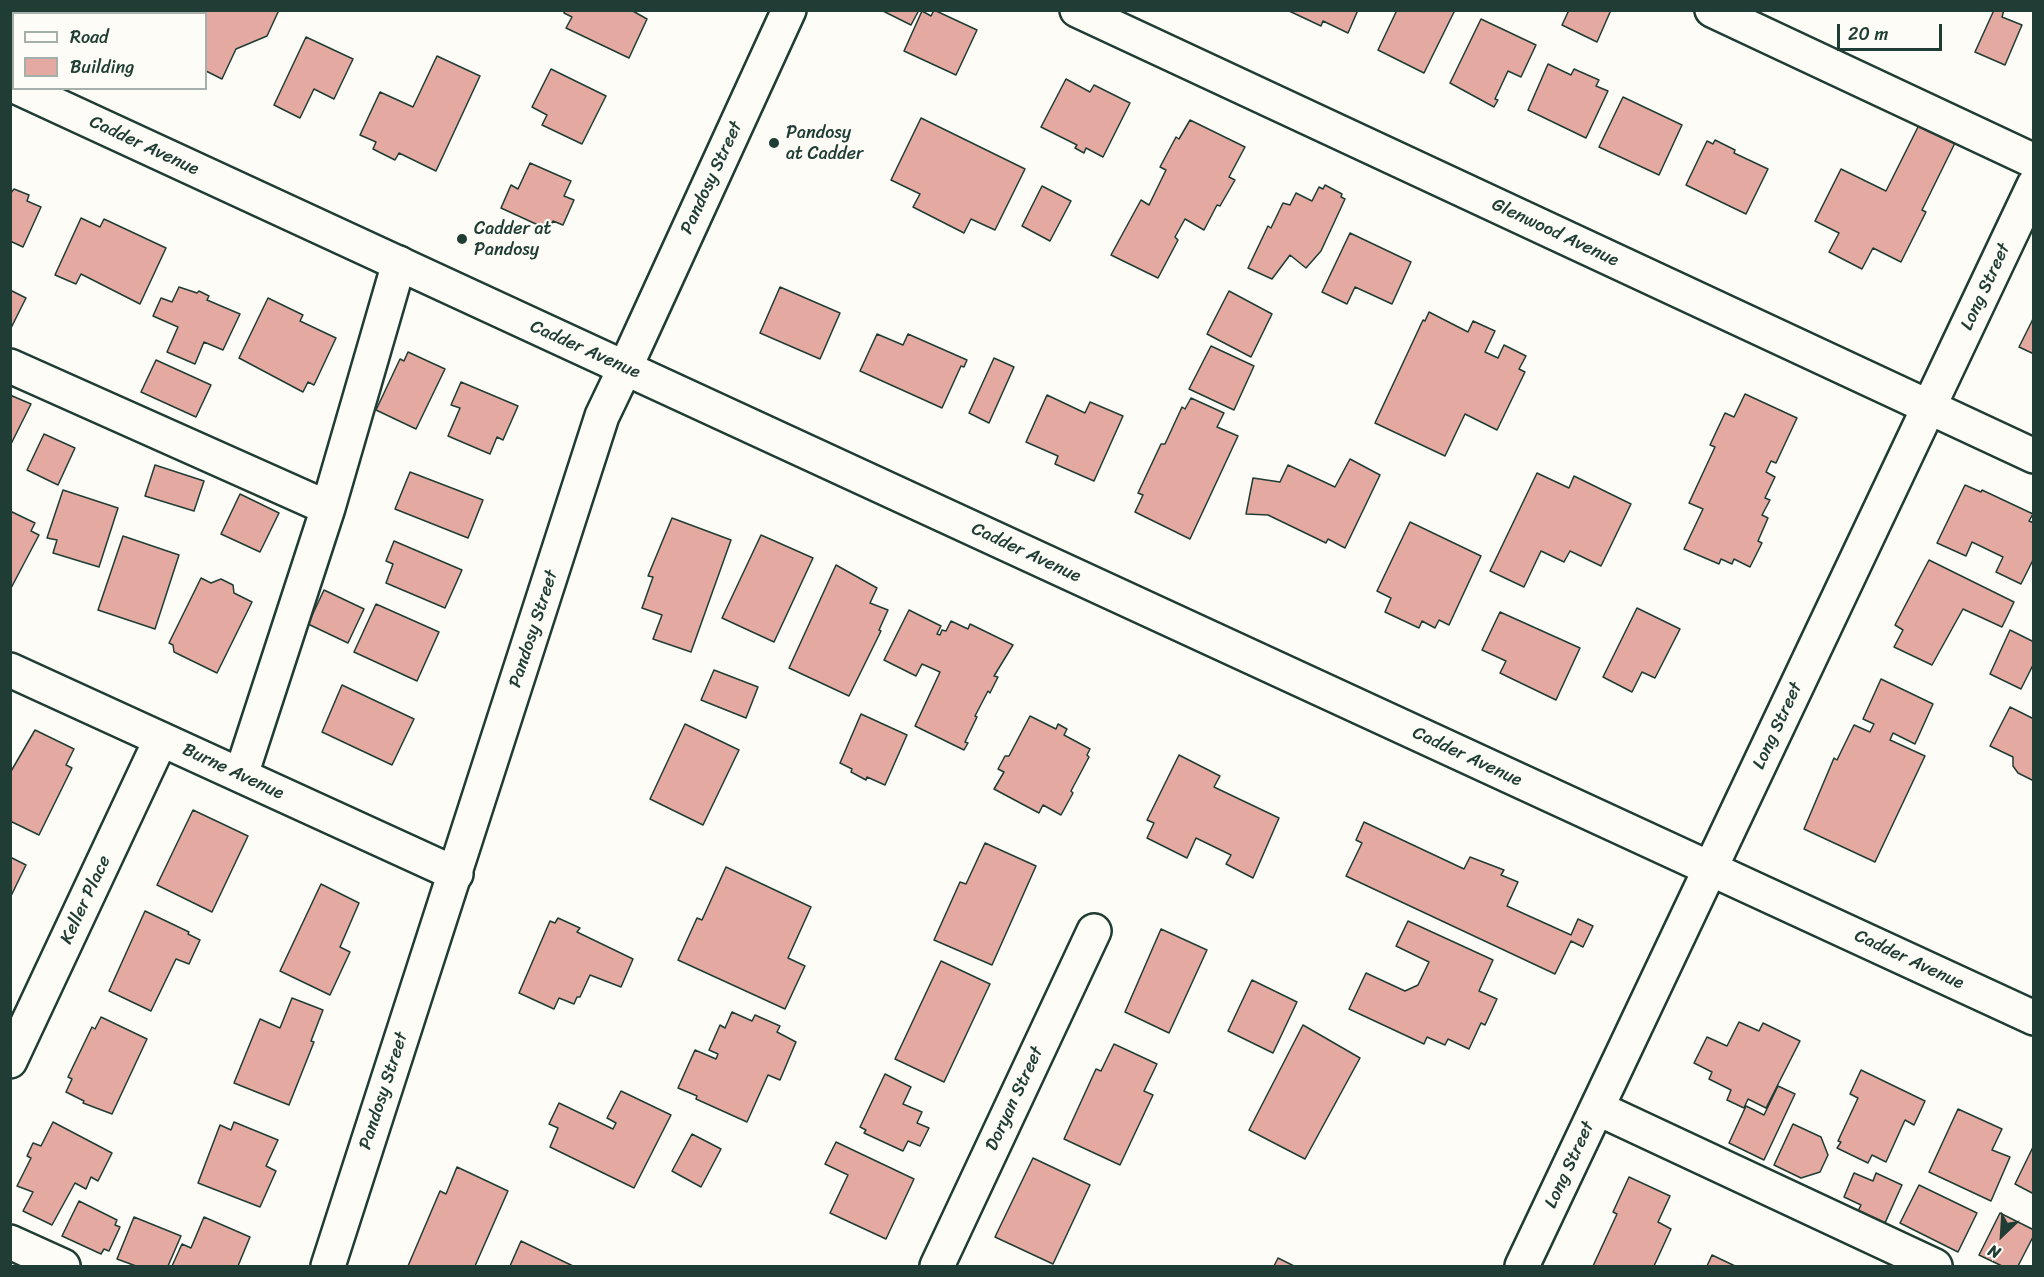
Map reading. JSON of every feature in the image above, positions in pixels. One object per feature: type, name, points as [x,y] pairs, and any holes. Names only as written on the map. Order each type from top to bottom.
[{"type":"street","name":"Pandosy Street","points":[[328,1266],[602,416],[789,10]]},
{"type":"street","points":[[1712,10],[2034,161]]},
{"type":"street","name":"Glenwood Avenue","points":[[1078,11],[2034,456]]},
{"type":"street","name":"Cadder Avenue","points":[[23,90],[2034,1018]]},
{"type":"street","name":"Long Street","points":[[1522,1266],[2034,185]]},
{"type":"street","points":[[241,776],[328,508],[399,263]]},
{"type":"street","points":[[10,366],[328,508]]},
{"type":"street","name":"Burne Avenue","points":[[10,670],[456,874]]},
{"type":"street","name":"Keller Place","points":[[10,1061],[161,739]]},
{"type":"street","name":"Doryan Street","points":[[937,1266],[1094,931]]},
{"type":"street","points":[[1597,1108],[1935,1266]]},
{"type":"street","points":[[10,1242],[63,1266]]},
{"type":"building","points":[[188,10],[279,10],[267,36],[236,49],[222,79],[207,72],[207,12],[188,12]]},
{"type":"building","points":[[565,10],[631,10],[647,19],[629,58],[566,28],[572,17],[564,13]]},
{"type":"building","points":[[881,10],[919,10],[911,25]]},
{"type":"building","points":[[934,10],[977,30],[956,75],[904,51],[922,11],[931,16]]},
{"type":"building","points":[[1287,10],[1358,10],[1348,33],[1323,21],[1321,26]]},
{"type":"building","points":[[1397,10],[1455,10],[1424,73],[1378,50]]},
{"type":"building","points":[[1569,10],[1611,10],[1597,42],[1562,25]]},
{"type":"building","points":[[1994,10],[2004,10],[2002,17],[2022,25],[2005,65],[1975,52]]},
{"type":"building","points":[[1481,19],[1536,45],[1521,77],[1508,71],[1495,99],[1498,100],[1494,107],[1450,83]]},
{"type":"building","points":[[306,37],[353,59],[334,99],[314,89],[300,118],[274,105]]},
{"type":"building","points":[[437,56],[480,76],[436,171],[399,153],[395,160],[373,149],[376,142],[360,135],[380,92],[413,107]]},
{"type":"building","points":[[1548,64],[1571,75],[1574,69],[1599,80],[1596,86],[1608,91],[1586,138],[1528,110]]},
{"type":"building","points":[[551,69],[606,96],[582,144],[542,125],[547,115],[532,107]]},
{"type":"building","points":[[1066,79],[1090,92],[1094,85],[1130,103],[1103,157],[1086,148],[1084,153],[1075,148],[1077,145],[1041,127]]},
{"type":"building","points":[[1623,97],[1682,125],[1659,175],[1599,147]]},
{"type":"building","points":[[921,118],[1025,169],[995,230],[971,219],[964,233],[913,207],[920,194],[891,180]]},
{"type":"building","points":[[1190,120],[1245,147],[1229,177],[1235,180],[1220,206],[1217,205],[1204,230],[1185,219],[1175,237],[1178,240],[1158,278],[1111,255],[1141,200],[1149,205],[1166,170],[1160,167],[1176,137],[1179,139]]},
{"type":"building","points":[[1919,125],[1955,143],[1922,210],[1926,212],[1901,262],[1873,248],[1862,269],[1829,252],[1839,233],[1815,221],[1841,169],[1886,191]]},
{"type":"building","points":[[1715,140],[1735,150],[1734,153],[1768,169],[1746,214],[1686,185],[1707,141],[1713,144]]},
{"type":"building","points":[[530,163],[571,181],[564,196],[574,200],[563,225],[553,221],[549,230],[501,208],[511,185],[518,189]]},
{"type":"building","points":[[1325,185],[1342,194],[1341,197],[1345,199],[1321,251],[1306,268],[1290,255],[1272,279],[1248,268],[1268,226],[1271,228],[1283,203],[1290,205],[1296,193],[1312,201],[1319,187],[1323,189]]},
{"type":"building","points":[[1042,186],[1071,201],[1050,241],[1022,226]]},
{"type":"building","points":[[14,189],[29,195],[27,201],[41,207],[23,247],[10,241],[10,194]]},
{"type":"building","points":[[81,218],[100,227],[104,219],[166,248],[140,304],[81,274],[76,284],[55,275]]},
{"type":"building","points":[[1350,233],[1411,262],[1392,304],[1355,287],[1347,304],[1322,292]]},
{"type":"building","points":[[179,287],[197,293],[199,291],[209,296],[207,300],[240,314],[223,350],[204,342],[195,364],[167,352],[178,327],[153,316],[161,298],[172,302]]},
{"type":"building","points":[[780,287],[840,313],[820,359],[760,333]]},
{"type":"building","points":[[10,290],[26,298],[10,330]]},
{"type":"building","points":[[1229,291],[1272,314],[1251,357],[1207,334]]},
{"type":"building","points":[[268,298],[303,315],[300,321],[336,338],[314,385],[308,382],[303,392],[239,358]]},
{"type":"building","points":[[1429,312],[1468,332],[1473,321],[1495,331],[1485,352],[1498,358],[1504,345],[1526,356],[1519,369],[1525,372],[1497,430],[1465,414],[1445,456],[1375,423],[1423,320],[1425,321]]},
{"type":"building","points":[[2034,317],[2034,354],[2019,347]]},
{"type":"building","points":[[877,334],[903,345],[908,334],[967,360],[964,367],[961,366],[942,408],[860,371]]},
{"type":"building","points":[[1211,346],[1254,366],[1234,410],[1189,389]]},
{"type":"building","points":[[408,352],[445,369],[416,429],[376,410],[400,359],[404,361]]},
{"type":"building","points":[[994,358],[1014,367],[989,423],[969,413]]},
{"type":"building","points":[[156,360],[211,385],[196,417],[141,392]]},
{"type":"building","points":[[461,382],[518,406],[503,440],[497,437],[490,454],[448,436],[460,408],[451,405]]},
{"type":"building","points":[[1745,394],[1797,418],[1776,463],[1771,461],[1766,472],[1775,477],[1765,498],[1770,500],[1762,515],[1768,518],[1758,541],[1762,543],[1750,567],[1734,559],[1732,564],[1721,559],[1719,564],[1684,549],[1703,509],[1689,503],[1715,447],[1710,445],[1725,413],[1734,417]]},
{"type":"building","points":[[10,395],[31,404],[10,446]]},
{"type":"building","points":[[1047,395],[1085,413],[1090,402],[1123,416],[1094,481],[1055,464],[1058,456],[1026,442]]},
{"type":"building","points":[[1191,398],[1224,413],[1217,427],[1238,436],[1190,539],[1135,512],[1143,495],[1138,493],[1161,444],[1165,444],[1182,407],[1185,409]]},
{"type":"building","points":[[44,434],[75,448],[58,485],[27,470]]},
{"type":"building","points":[[1350,459],[1380,475],[1345,548],[1328,539],[1326,543],[1268,515],[1246,514],[1253,478],[1280,482],[1288,465],[1335,487]]},
{"type":"building","points":[[155,465],[204,481],[194,511],[145,496]]},
{"type":"building","points":[[410,472],[483,500],[468,538],[395,509]]},
{"type":"building","points":[[1537,473],[1569,488],[1574,476],[1631,504],[1601,566],[1570,551],[1564,562],[1541,551],[1524,587],[1490,571]]},
{"type":"building","points":[[1965,485],[1981,492],[1982,490],[2033,514],[2029,521],[2034,523],[2034,558],[2021,584],[1996,572],[2003,557],[1972,542],[1966,556],[1937,543]]},
{"type":"building","points":[[63,490],[118,508],[99,567],[53,553],[57,540],[47,538]]},
{"type":"building","points":[[240,494],[279,513],[260,552],[221,534]]},
{"type":"building","points":[[10,511],[35,523],[31,531],[39,535],[10,590]]},
{"type":"building","points":[[672,518],[731,540],[691,652],[653,639],[662,615],[642,608],[653,577],[648,576]]},
{"type":"building","points":[[1410,522],[1481,556],[1449,625],[1439,620],[1435,628],[1422,621],[1419,628],[1385,612],[1391,598],[1377,591]]},
{"type":"building","points":[[761,535],[813,558],[774,642],[722,618]]},
{"type":"building","points":[[123,536],[179,555],[155,629],[98,610]]},
{"type":"building","points":[[394,541],[462,570],[445,608],[386,583],[393,564],[386,561]]},
{"type":"building","points":[[1929,560],[2014,602],[2002,627],[1963,609],[1932,665],[1894,647],[1903,630],[1895,625]]},
{"type":"building","points":[[836,565],[877,588],[870,603],[888,610],[879,630],[881,631],[849,696],[789,668]]},
{"type":"building","points":[[201,578],[211,583],[221,579],[233,585],[234,593],[252,602],[217,673],[174,652],[173,645],[169,643]]},
{"type":"building","points":[[324,590],[364,609],[348,643],[308,624]]},
{"type":"building","points":[[376,604],[439,632],[417,681],[354,652]]},
{"type":"building","points":[[1637,608],[1680,629],[1655,678],[1642,672],[1632,692],[1603,677]]},
{"type":"building","points":[[909,610],[941,626],[937,634],[940,635],[942,630],[946,631],[951,621],[968,629],[970,624],[1013,645],[994,676],[998,677],[990,693],[988,691],[975,716],[977,717],[965,742],[968,743],[964,750],[915,726],[940,672],[922,664],[916,676],[884,660]]},
{"type":"building","points":[[1500,612],[1580,648],[1556,700],[1500,673],[1506,661],[1482,650]]},
{"type":"building","points":[[2010,630],[2034,642],[2034,663],[2021,689],[1990,674]]},
{"type":"building","points":[[714,670],[758,687],[746,718],[701,700]]},
{"type":"building","points":[[1881,679],[1933,704],[1915,744],[1893,733],[1890,740],[1925,756],[1875,862],[1804,829],[1834,758],[1837,760],[1854,725],[1870,732],[1874,724],[1863,719]]},
{"type":"building","points":[[342,685],[414,719],[392,765],[322,732]]},
{"type":"building","points":[[2010,707],[2034,719],[2034,781],[2018,773],[2013,766],[2013,757],[1990,746]]},
{"type":"building","points":[[861,714],[907,735],[885,785],[867,777],[866,780],[840,763]]},
{"type":"building","points":[[1030,716],[1056,729],[1058,724],[1067,729],[1064,735],[1090,749],[1087,755],[1089,757],[1061,815],[1043,805],[1039,813],[994,789],[1004,772],[998,769],[1005,756],[1009,756]]},
{"type":"building","points":[[685,724],[739,750],[703,825],[650,799]]},
{"type":"building","points":[[35,730],[74,749],[66,765],[72,768],[39,835],[10,821],[10,773]]},
{"type":"building","points":[[1179,755],[1220,776],[1214,787],[1279,818],[1253,878],[1226,864],[1231,855],[1196,838],[1187,858],[1147,838],[1154,823],[1147,820]]},
{"type":"building","points":[[193,810],[248,836],[212,912],[157,885]]},
{"type":"building","points":[[1364,822],[1464,869],[1470,857],[1504,870],[1501,875],[1518,882],[1507,906],[1571,935],[1578,919],[1593,926],[1583,947],[1571,941],[1555,974],[1346,876],[1362,843],[1356,840]]},
{"type":"building","points":[[985,843],[1036,866],[992,965],[934,940],[960,882],[966,884]]},
{"type":"building","points":[[10,857],[26,865],[10,898]]},
{"type":"building","points":[[726,867],[811,907],[788,958],[805,966],[785,1009],[678,960],[697,918],[702,920]]},
{"type":"building","points":[[321,884],[359,903],[340,947],[350,952],[330,995],[280,971]]},
{"type":"building","points":[[145,911],[189,932],[188,934],[200,940],[189,964],[176,959],[151,1011],[109,991]]},
{"type":"building","points":[[558,918],[580,928],[577,932],[633,959],[621,987],[590,975],[580,997],[577,997],[574,1004],[559,998],[554,1009],[519,993],[550,921],[555,923]]},
{"type":"building","points":[[1408,921],[1493,960],[1479,991],[1497,999],[1485,1025],[1481,1023],[1469,1049],[1448,1039],[1445,1045],[1427,1037],[1424,1044],[1349,1009],[1366,973],[1405,991],[1418,985],[1429,962],[1396,946]]},
{"type":"building","points":[[1161,929],[1207,950],[1169,1033],[1125,1012]]},
{"type":"building","points":[[941,961],[990,984],[944,1082],[895,1059]]},
{"type":"building","points":[[1252,980],[1297,1002],[1273,1053],[1228,1031]]},
{"type":"building","points":[[292,998],[323,1010],[311,1041],[314,1042],[289,1105],[234,1083],[260,1019],[280,1028]]},
{"type":"building","points":[[732,1012],[752,1021],[755,1015],[780,1026],[777,1032],[796,1042],[780,1080],[768,1075],[747,1122],[696,1099],[697,1096],[678,1088],[695,1050],[716,1059],[718,1054],[709,1050],[720,1025],[725,1028]]},
{"type":"building","points":[[101,1017],[147,1039],[112,1114],[83,1103],[84,1101],[66,1092],[72,1079],[68,1077],[92,1027],[95,1029]]},
{"type":"building","points":[[1739,1022],[1759,1031],[1763,1023],[1800,1041],[1766,1108],[1748,1099],[1744,1108],[1727,1100],[1731,1090],[1709,1079],[1712,1072],[1694,1063],[1707,1037],[1727,1046]]},
{"type":"building","points":[[1303,1025],[1360,1058],[1305,1159],[1249,1130]]},
{"type":"building","points":[[1114,1044],[1157,1064],[1144,1091],[1153,1095],[1120,1165],[1064,1139],[1096,1069],[1101,1071]]},
{"type":"building","points":[[1861,1070],[1925,1101],[1914,1125],[1905,1120],[1886,1162],[1872,1155],[1868,1163],[1837,1148],[1858,1098],[1850,1094]]},
{"type":"building","points":[[885,1074],[911,1087],[903,1104],[922,1112],[917,1123],[929,1128],[920,1146],[908,1141],[903,1151],[864,1133],[866,1130],[860,1127]]},
{"type":"building","points":[[1778,1086],[1795,1094],[1764,1160],[1729,1143],[1746,1106],[1764,1115]]},
{"type":"building","points":[[621,1091],[671,1115],[634,1188],[550,1147],[558,1128],[549,1124],[559,1103],[613,1129],[616,1123],[607,1118]]},
{"type":"building","points":[[1958,1109],[2002,1129],[1992,1150],[2010,1157],[1991,1201],[1929,1172]]},
{"type":"building","points":[[53,1122],[112,1153],[98,1181],[91,1177],[86,1189],[75,1183],[52,1225],[23,1211],[33,1192],[17,1186],[31,1158],[27,1156],[33,1143],[41,1146]]},
{"type":"building","points":[[234,1122],[278,1140],[266,1166],[276,1171],[260,1207],[198,1183],[220,1125],[231,1130]]},
{"type":"building","points":[[1793,1124],[1821,1137],[1828,1155],[1820,1172],[1801,1178],[1774,1165]]},
{"type":"building","points":[[692,1134],[721,1149],[701,1187],[672,1171]]},
{"type":"building","points":[[836,1142],[914,1179],[886,1239],[830,1213],[848,1175],[825,1164]]},
{"type":"building","points":[[2034,1145],[2034,1194],[2015,1184]]},
{"type":"building","points":[[1033,1158],[1090,1185],[1053,1264],[995,1237]]},
{"type":"building","points":[[457,1167],[508,1191],[475,1266],[408,1266],[440,1191],[446,1194]]},
{"type":"building","points":[[1854,1173],[1873,1181],[1876,1173],[1902,1185],[1885,1223],[1858,1211],[1861,1205],[1844,1197]]},
{"type":"building","points":[[1629,1177],[1670,1196],[1658,1222],[1671,1229],[1654,1266],[1593,1266],[1617,1214],[1613,1212]]},
{"type":"building","points":[[1919,1185],[1977,1213],[1958,1252],[1900,1223]]},
{"type":"building","points":[[79,1201],[117,1220],[115,1225],[120,1227],[109,1251],[104,1249],[101,1254],[62,1236]]},
{"type":"building","points":[[2000,1213],[2034,1230],[2034,1235],[2018,1266],[2002,1266],[1979,1255]]},
{"type":"building","points":[[134,1217],[181,1236],[168,1266],[136,1266],[117,1259]]},
{"type":"building","points":[[204,1217],[250,1237],[238,1266],[172,1266],[182,1244],[191,1248]]},
{"type":"building","points":[[521,1241],[573,1266],[510,1266]]},
{"type":"building","points":[[1712,1255],[1735,1266],[1707,1266]]},
{"type":"building","points":[[1278,1258],[1294,1266],[1274,1266]]},
{"type":"place","name":"Pandosy at Cadder","points":[[774,143]]},
{"type":"place","name":"Cadder at Pandosy","points":[[462,239]]}]
